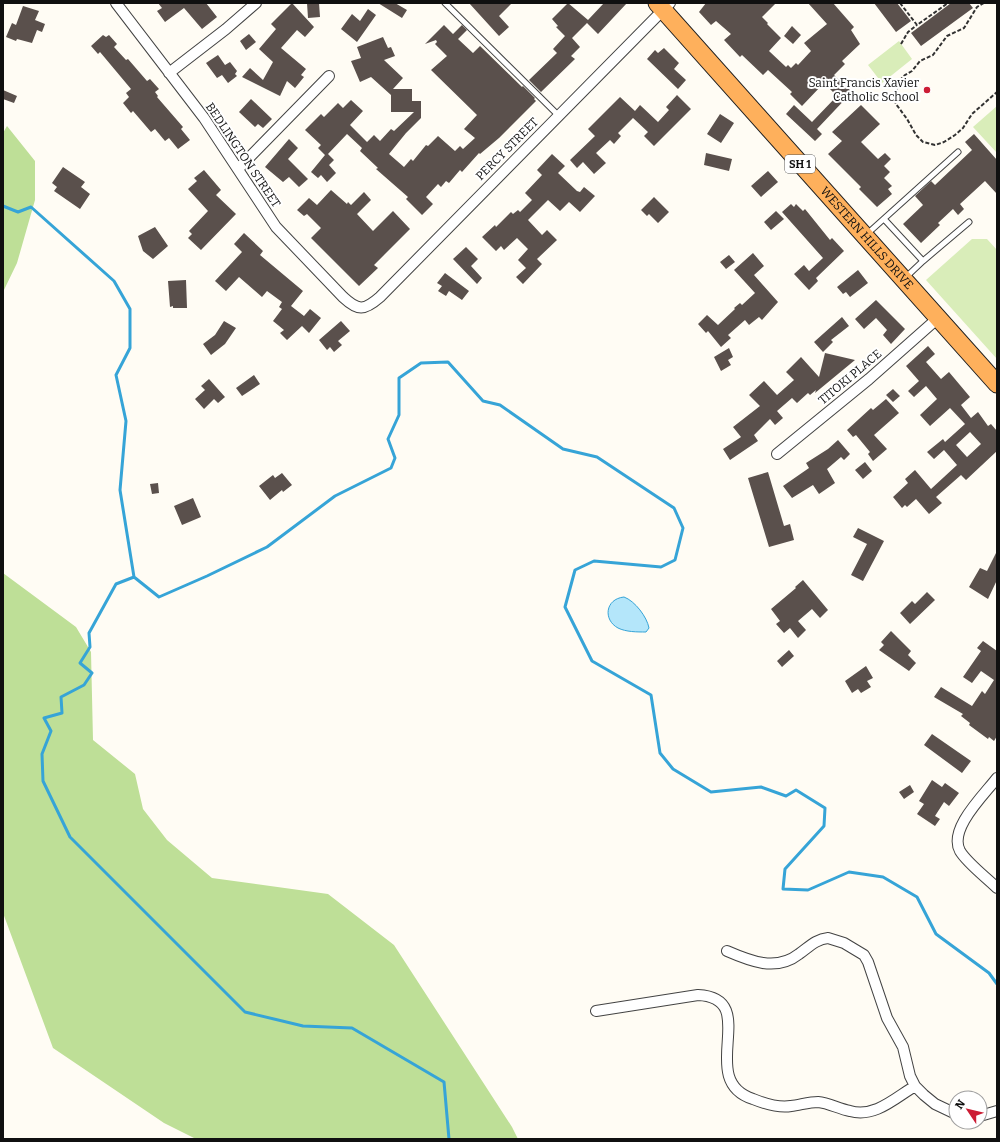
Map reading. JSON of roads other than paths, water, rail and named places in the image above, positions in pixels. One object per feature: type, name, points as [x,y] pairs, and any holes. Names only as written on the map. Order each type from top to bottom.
[{"type":"highway","name":"WESTERN HILLS DRIVE","points":[[663,5],[997,384]]},
{"type":"street","name":"BEDLINGTON STREET","points":[[116,3],[204,118],[276,227],[292,246],[342,297],[355,307],[360,308]]},
{"type":"street","points":[[169,73],[226,29],[256,3]]},
{"type":"street","name":"PERCY STREET","points":[[360,308],[367,307],[380,297],[558,116],[663,5]]},
{"type":"street","points":[[238,169],[329,76]]},
{"type":"street","name":"TITOKI PLACE","points":[[777,454],[869,379],[938,318]]},
{"type":"street","points":[[997,779],[965,820],[957,839],[961,852],[997,888]]},
{"type":"street","points":[[727,951],[752,962],[773,963],[785,962],[796,957],[816,941],[823,938],[844,943],[858,950],[868,962],[884,1008],[900,1040],[910,1076],[915,1086],[924,1096],[935,1104],[948,1110]]},
{"type":"street","points":[[596,1011],[698,995],[709,996],[719,1001],[726,1009],[729,1018],[726,1069],[730,1082],[739,1092],[751,1099],[769,1104],[789,1107],[811,1102],[821,1103],[852,1112],[876,1111],[915,1086]]},
{"type":"lane","points":[[445,3],[558,116]]},
{"type":"lane","points":[[865,236],[958,152]]},
{"type":"lane","points":[[884,219],[924,261]]},
{"type":"lane","points":[[904,280],[969,222]]},
{"type":"water","points":[[624,597],[632,602],[643,614],[649,628],[646,632],[632,632],[618,628],[610,620],[608,610],[610,606],[613,602]]},
{"type":"waterway","points":[[3,206],[18,212],[31,207],[114,281],[130,309],[130,348],[116,375],[126,421],[120,490],[134,577],[159,597],[267,547],[335,496],[391,468],[395,458],[388,439],[399,415],[399,378],[421,363],[448,362],[483,401],[500,405],[563,449],[597,457],[674,508],[683,528],[675,560],[661,567],[594,561],[575,570],[565,607],[592,661],[651,695],[660,753],[673,769],[711,792],[761,787],[786,796],[796,790],[825,808],[824,826],[785,869],[783,889],[808,890],[849,872],[883,877],[917,897],[936,934],[989,973],[997,984]]},
{"type":"waterway","points":[[134,577],[116,584],[89,633],[90,647],[80,663],[92,673],[84,685],[61,697],[62,713],[44,718],[51,731],[42,754],[43,781],[70,837],[245,1012],[303,1026],[352,1028],[444,1082],[449,1139]]},
{"type":"place","name":"Saint Francis Xavier Catholic School","points":[[927,90]]}]
